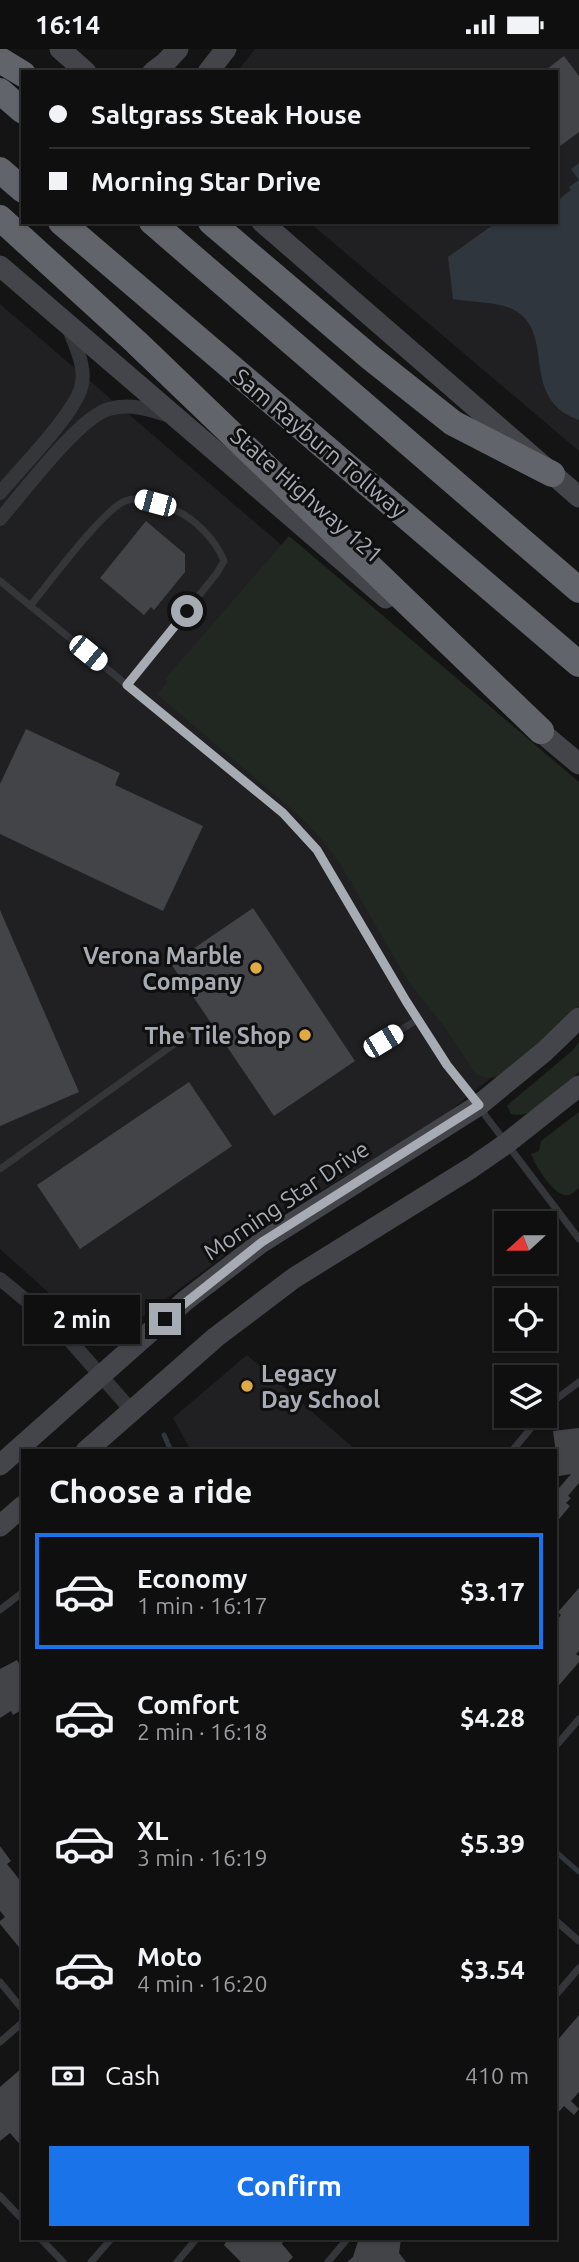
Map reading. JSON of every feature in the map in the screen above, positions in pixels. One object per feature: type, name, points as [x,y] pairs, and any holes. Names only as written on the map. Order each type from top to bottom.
[{"type":"highway","points":[[0,60],[21,73]]},
{"type":"highway","points":[[0,91],[21,109]]},
{"type":"highway","points":[[0,170],[21,188]]},
{"type":"highway","points":[[0,218],[136,342],[541,731]]},
{"type":"highway","name":"Sam Rayburn Tollway","points":[[63,224],[579,664]]},
{"type":"highway","points":[[154,224],[579,590]]},
{"type":"highway","points":[[213,224],[371,358],[453,423],[552,474]]},
{"type":"street","points":[[60,49],[84,70]]},
{"type":"street","points":[[156,70],[178,49]]},
{"type":"street","points":[[210,70],[226,49]]},
{"type":"street","points":[[264,224],[579,497]]},
{"type":"street","name":"State Highway 121","points":[[0,266],[579,764]]},
{"type":"street","points":[[0,493],[67,414],[82,387],[80,355],[65,322]]},
{"type":"street","points":[[0,519],[80,428],[107,409],[140,406],[180,419]]},
{"type":"street","name":"Morning Star Drive","points":[[0,1465],[186,1300],[262,1242],[479,1105],[545,1051],[579,1018]]},
{"type":"street","points":[[88,1449],[216,1337],[294,1278],[471,1168],[579,1086]]},
{"type":"street","points":[[0,1279],[58,1327],[132,1411]]},
{"type":"street","points":[[0,1526],[21,1508]]},
{"type":"lane","points":[[30,606],[105,516],[124,501],[139,499],[183,513],[218,546],[224,561],[218,573],[127,685]]},
{"type":"lane","points":[[0,581],[283,813],[301,831],[317,850],[447,1065],[579,1239]]},
{"type":"lane","points":[[383,1041],[419,1019]]},
{"type":"lane","points":[[0,1169],[187,1035]]},
{"type":"lane","points":[[557,1398],[579,1382]]},
{"type":"lane","points":[[514,1449],[531,1428]]},
{"type":"lane","points":[[0,1610],[21,1594]]},
{"type":"lane","points":[[557,1745],[579,1719]]},
{"type":"lane","points":[[557,1922],[579,1941]]},
{"type":"lane","points":[[557,1994],[579,1968]]},
{"type":"lane","points":[[0,1982],[21,2008]]},
{"type":"lane","points":[[0,2042],[21,2023]]},
{"type":"lane","points":[[0,2196],[21,2218]]},
{"type":"lane","points":[[42,2240],[63,2262]]},
{"type":"lane","points":[[91,2262],[110,2240]]},
{"type":"lane","points":[[177,2262],[195,2240]]},
{"type":"lane","points":[[328,2262],[346,2240]]},
{"type":"shaded area","points":[[255,49],[579,49],[579,451],[311,224],[558,224],[558,70],[239,70]]},
{"type":"shaded area","points":[[579,163],[579,180],[571,169]]},
{"type":"shaded area","points":[[579,180],[579,420],[560,410],[548,396],[542,380],[537,345],[523,316],[501,305],[453,299],[448,257],[494,224],[558,224],[558,200],[571,190],[569,187]]},
{"type":"shaded area","points":[[0,304],[579,800],[536,1042],[436,1122],[273,1219],[106,1344],[0,1249]]},
{"type":"shaded area","points":[[289,536],[579,782],[579,1006],[503,1074],[489,1078],[474,1072],[444,1026],[408,981],[339,862],[303,819],[157,694],[167,682],[165,679]]},
{"type":"shaded area","points":[[579,1042],[579,1072],[539,1108],[521,1115],[511,1114],[507,1106]]},
{"type":"shaded area","points":[[579,1112],[579,1188],[564,1195],[546,1180],[531,1154],[539,1151],[541,1141]]},
{"type":"shaded area","name":"Legacy Day School","points":[[247,1355],[355,1449],[190,1449],[173,1418]]},
{"type":"building","points":[[564,56],[579,76],[579,132],[558,148],[558,70],[546,70]]},
{"type":"building","points":[[146,521],[185,554],[185,572],[154,610],[151,607],[144,615],[100,578]]},
{"type":"building","points":[[26,729],[120,773],[115,785],[203,826],[163,911],[0,834],[0,784]]},
{"type":"building","points":[[253,908],[355,1061],[274,1116],[171,964]]},
{"type":"building","points":[[0,910],[79,1092],[0,1126]]},
{"type":"building","points":[[189,1082],[232,1146],[80,1249],[37,1185]]},
{"type":"building","points":[[579,1428],[579,1483],[568,1496],[571,1498],[566,1503],[570,1506],[557,1522],[557,1486],[559,1488],[571,1474],[559,1476],[553,1431]]},
{"type":"building","points":[[579,1588],[579,1651],[576,1654],[579,1656],[579,1662],[557,1688],[557,1620],[561,1615],[558,1612]]},
{"type":"building","points":[[17,1660],[21,1667],[21,1710],[13,1715],[11,1711],[0,1718],[0,1669]]},
{"type":"building","points":[[0,1846],[11,1861],[7,1864],[21,1882],[21,1950],[0,1924],[5,1917],[0,1911]]},
{"type":"building","points":[[579,2015],[579,2092],[571,2101],[579,2109],[574,2115],[564,2106],[557,2114],[557,2041]]},
{"type":"building","points":[[21,2069],[21,2146],[10,2133],[0,2141],[0,2087]]},
{"type":"building","points":[[227,2240],[283,2240],[282,2244],[293,2257],[288,2262],[241,2262],[224,2245]]},
{"type":"building","points":[[358,2240],[401,2240],[399,2253],[406,2262],[347,2262],[353,2257]]},
{"type":"waterway","points":[[164,1435],[170,1449]]},
{"type":"waterway","points":[[557,1853],[579,1872]]},
{"type":"place","name":"Verona Marble Company","points":[[256,968]]},
{"type":"place","name":"The Tile Shop","points":[[305,1035]]},
{"type":"place","name":"Legacy Day School","points":[[247,1386]]},
{"type":"route","points":[[165,1319],[262,1242],[447,1128],[479,1105],[447,1065],[406,1001],[317,850],[283,813],[127,685],[187,611]]}]
